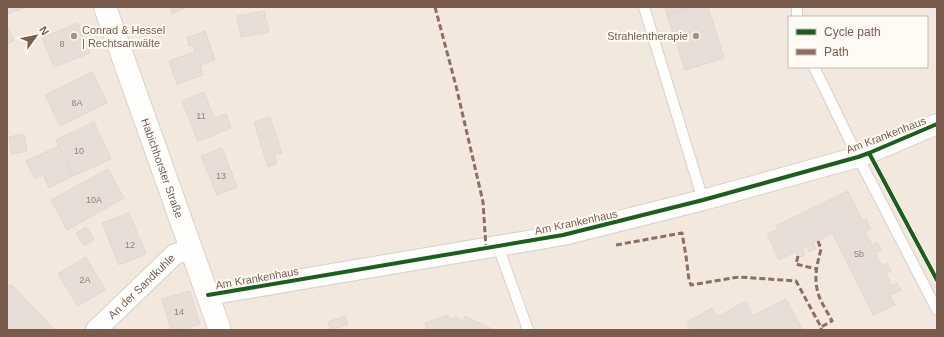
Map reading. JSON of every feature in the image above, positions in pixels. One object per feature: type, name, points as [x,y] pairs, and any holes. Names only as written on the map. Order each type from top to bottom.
[{"type":"main road","name":"Habichhorster Straße","points":[[105,7],[220,330]]},
{"type":"street","name":"Am Krankenhaus","points":[[208,295],[439,260],[498,246],[562,235],[703,200],[858,157],[937,124]]},
{"type":"street","name":"An der Sandkuhle","points":[[96,330],[175,254],[191,249]]},
{"type":"lane","points":[[644,7],[703,200]]},
{"type":"lane","points":[[814,68],[858,157],[937,310]]},
{"type":"lane","points":[[498,246],[528,330]]},
{"type":"shaded area","points":[[7,7],[937,7],[937,330],[7,330]]},
{"type":"building","points":[[7,7],[27,7],[7,14]]},
{"type":"building","points":[[169,7],[188,7],[172,13]]},
{"type":"building","points":[[665,7],[694,7],[667,15]]},
{"type":"building","name":"Strahlentherapie","points":[[694,7],[708,7],[724,58],[685,70],[667,15]]},
{"type":"building","points":[[264,11],[269,32],[241,37],[237,16]]},
{"type":"building","points":[[78,23],[90,53],[54,67],[42,38]]},
{"type":"building","points":[[7,27],[14,41],[7,44]]},
{"type":"building","points":[[205,31],[215,60],[200,65],[203,75],[177,84],[169,61],[195,52],[193,45],[189,46],[187,38]]},
{"type":"building","points":[[92,72],[107,103],[60,126],[45,95]]},
{"type":"building","points":[[204,92],[214,118],[226,114],[231,128],[198,141],[182,101]]},
{"type":"building","points":[[270,117],[282,153],[274,155],[277,164],[268,167],[254,122]]},
{"type":"building","points":[[94,122],[111,159],[73,176],[56,140]]},
{"type":"building","points":[[24,134],[27,151],[12,154],[9,137]]},
{"type":"building","points":[[59,146],[73,176],[49,188],[43,175],[35,179],[26,161]]},
{"type":"building","points":[[222,148],[237,187],[217,195],[201,156]]},
{"type":"building","points":[[108,169],[124,198],[67,230],[51,200]]},
{"type":"building","points":[[848,191],[861,220],[862,221],[866,219],[870,229],[865,232],[872,245],[877,242],[881,250],[875,253],[882,266],[887,263],[891,271],[886,273],[892,286],[897,283],[901,290],[890,295],[895,305],[873,315],[833,233],[813,243],[816,249],[809,252],[807,246],[802,249],[805,255],[799,258],[796,251],[779,260],[767,234],[778,229],[776,226]]},
{"type":"building","points":[[129,213],[146,254],[119,265],[102,223]]},
{"type":"building","points":[[86,227],[94,239],[84,246],[76,233]]},
{"type":"building","points":[[86,257],[105,290],[78,306],[58,274]]},
{"type":"building","points":[[11,284],[55,330],[7,330],[7,287]]},
{"type":"building","points":[[190,291],[200,324],[189,327],[190,330],[171,330],[162,299]]},
{"type":"building","points":[[786,299],[802,329],[800,330],[691,330],[687,322],[712,308],[717,317],[746,301],[753,316]]},
{"type":"building","points":[[448,315],[450,319],[456,317],[463,321],[465,316],[494,330],[427,330],[425,323]]},
{"type":"building","points":[[345,316],[348,324],[331,330],[328,322]]},
{"type":"marked path","points":[[435,7],[456,86],[483,202],[486,248]]},
{"type":"marked path","points":[[616,245],[682,233],[691,285],[739,277],[796,281],[821,327],[821,330]]},
{"type":"marked path","points":[[818,241],[821,249],[816,272],[817,290],[820,299],[832,321],[821,327]]},
{"type":"marked path","points":[[798,256],[796,264],[816,269]]},
{"type":"cycle path","points":[[208,295],[563,235],[703,200],[858,157],[937,124]]},
{"type":"cycle path","points":[[869,153],[937,280]]},
{"type":"place","name":"Conrad & Hessel | Rechtsanwälte","points":[[74,36]]},
{"type":"place","name":"Strahlentherapie","points":[[696,36]]}]
